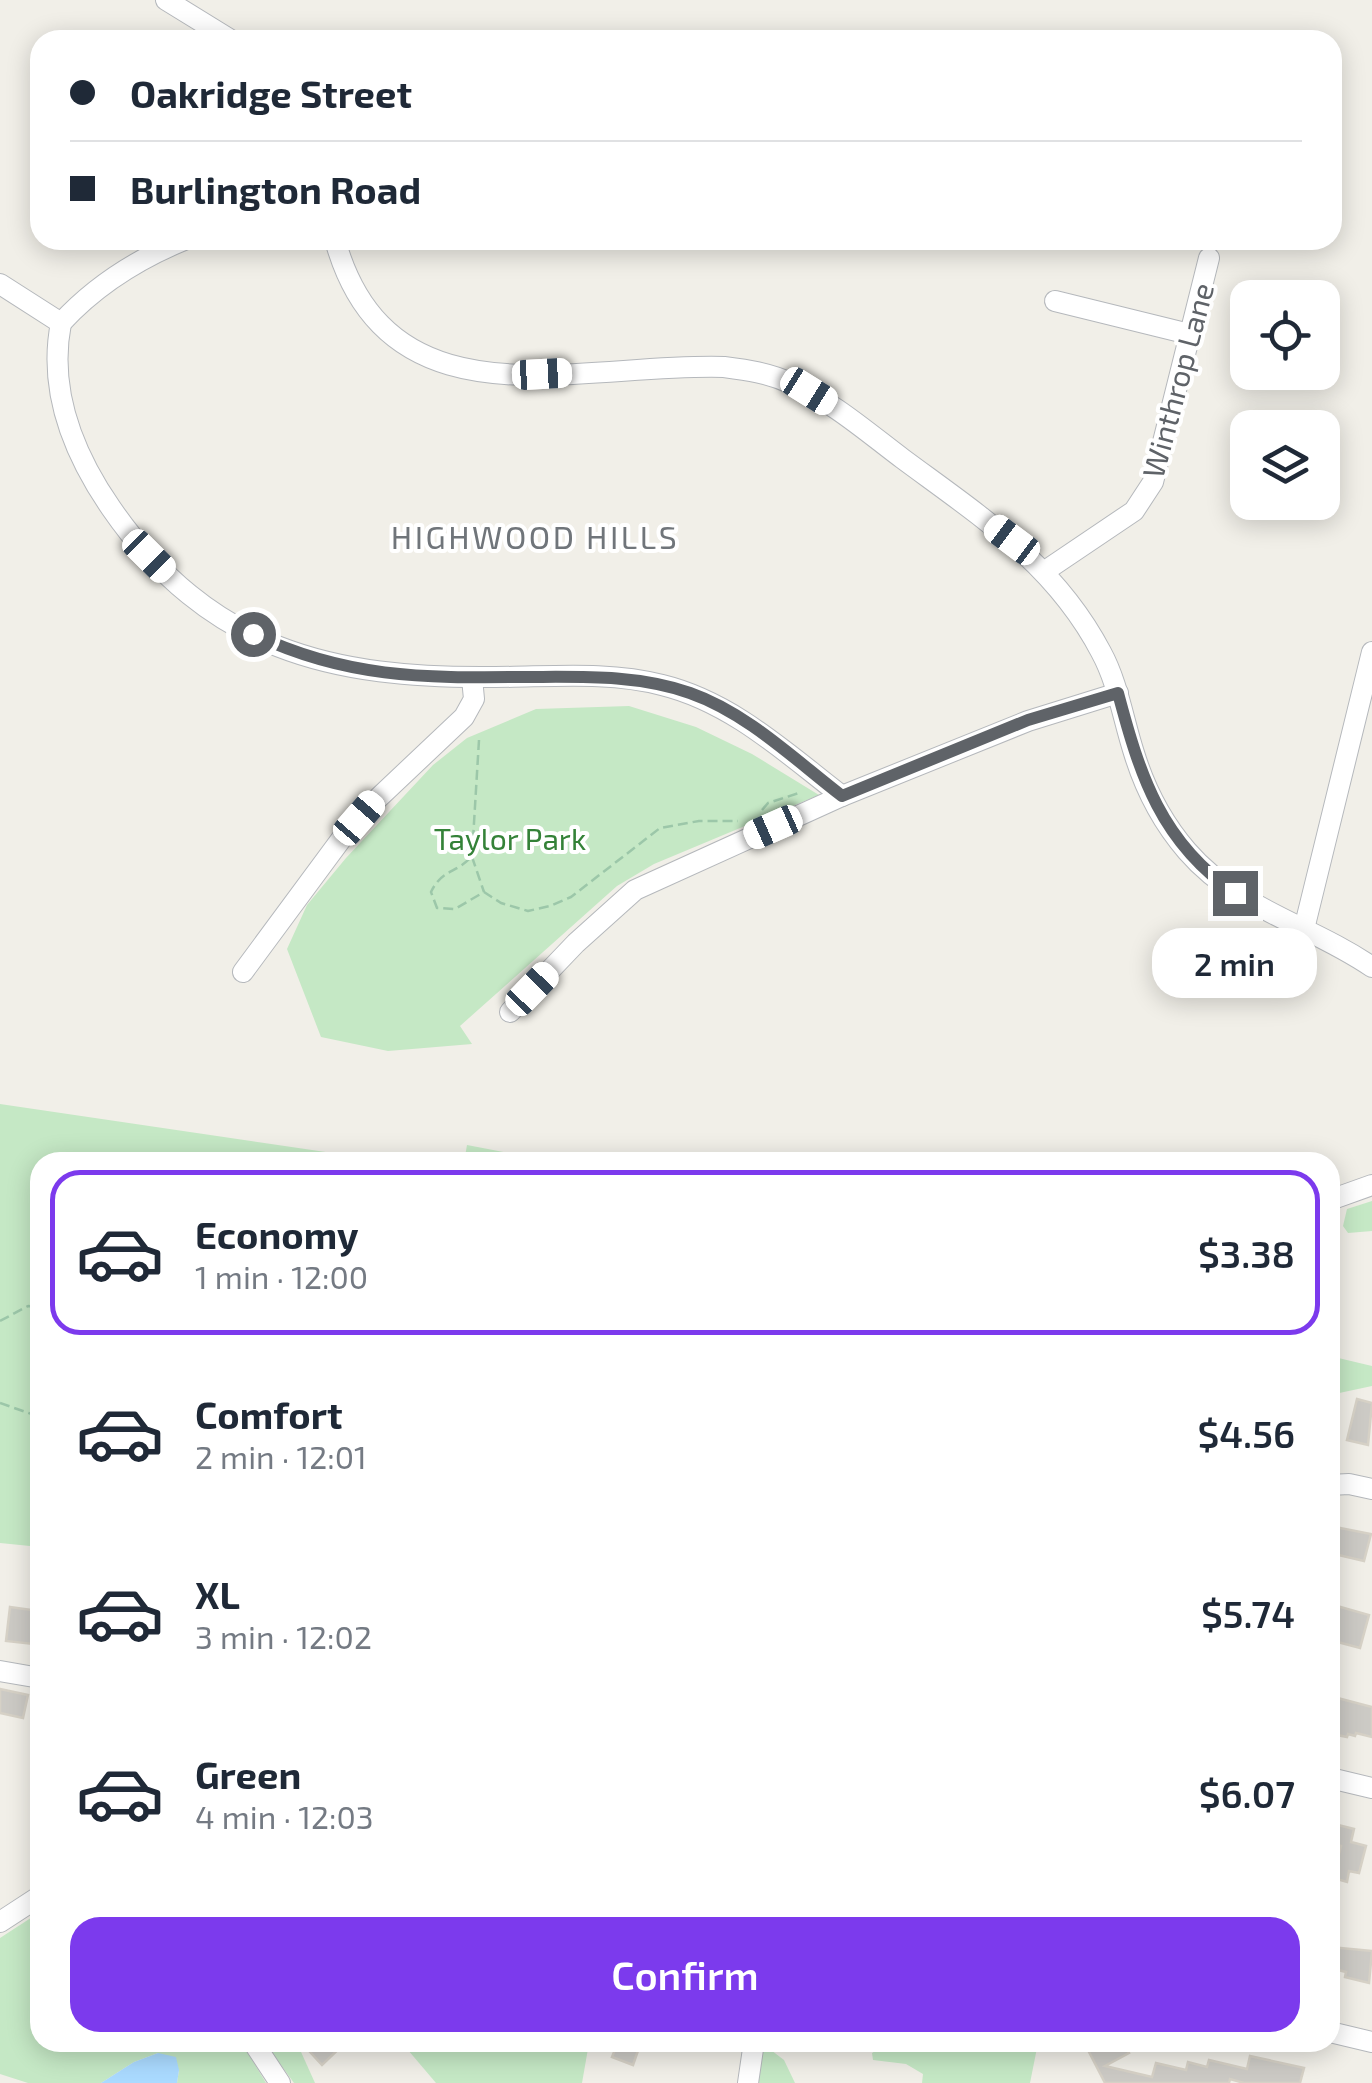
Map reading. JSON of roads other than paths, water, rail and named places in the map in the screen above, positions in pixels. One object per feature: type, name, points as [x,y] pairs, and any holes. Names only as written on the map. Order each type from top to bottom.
[{"type":"street","points":[[166,0],[216,30]]},
{"type":"street","points":[[162,250],[86,296],[61,323],[56,379],[78,448],[103,496],[124,527],[181,588],[222,618],[311,660],[373,672],[472,678],[592,676],[662,685],[692,694],[738,717],[842,796]]},
{"type":"street","points":[[338,250],[350,284],[367,308],[408,345],[440,363],[482,374],[505,375],[724,367],[786,380],[830,405],[1012,540],[1045,571],[1080,616],[1102,654],[1118,693],[1145,786],[1166,826],[1217,881],[1254,906],[1350,952],[1372,967]]},
{"type":"street","name":"Winthrop Lane","points":[[1045,571],[1118,522],[1145,496],[1160,461],[1208,258]]},
{"type":"street","points":[[0,284],[61,323]]},
{"type":"street","points":[[1054,300],[1189,334]]},
{"type":"street","points":[[1304,929],[1372,652]]},
{"type":"street","points":[[242,972],[364,813],[464,717],[474,699],[472,678]]},
{"type":"street","points":[[510,1012],[634,890],[842,796],[1028,720],[1118,693]]},
{"type":"street","points":[[1340,1196],[1372,1185]]},
{"type":"street","points":[[1340,1484],[1372,1489]]},
{"type":"street","points":[[0,1671],[30,1676]]},
{"type":"street","points":[[1340,1780],[1372,1788]]},
{"type":"street","points":[[0,1922],[30,1902]]},
{"type":"street","points":[[1340,2034],[1372,2042]]},
{"type":"street","points":[[260,2052],[280,2083]]},
{"type":"street","points":[[748,2083],[753,2052]]},
{"type":"water","points":[[158,2053],[176,2057],[177,2083],[101,2083],[134,2062]]},
{"type":"district","name":"HIGHWOOD HILLS","points":[[535,536]]},
{"type":"park label","name":"Taylor Park","points":[[510,838]]}]
